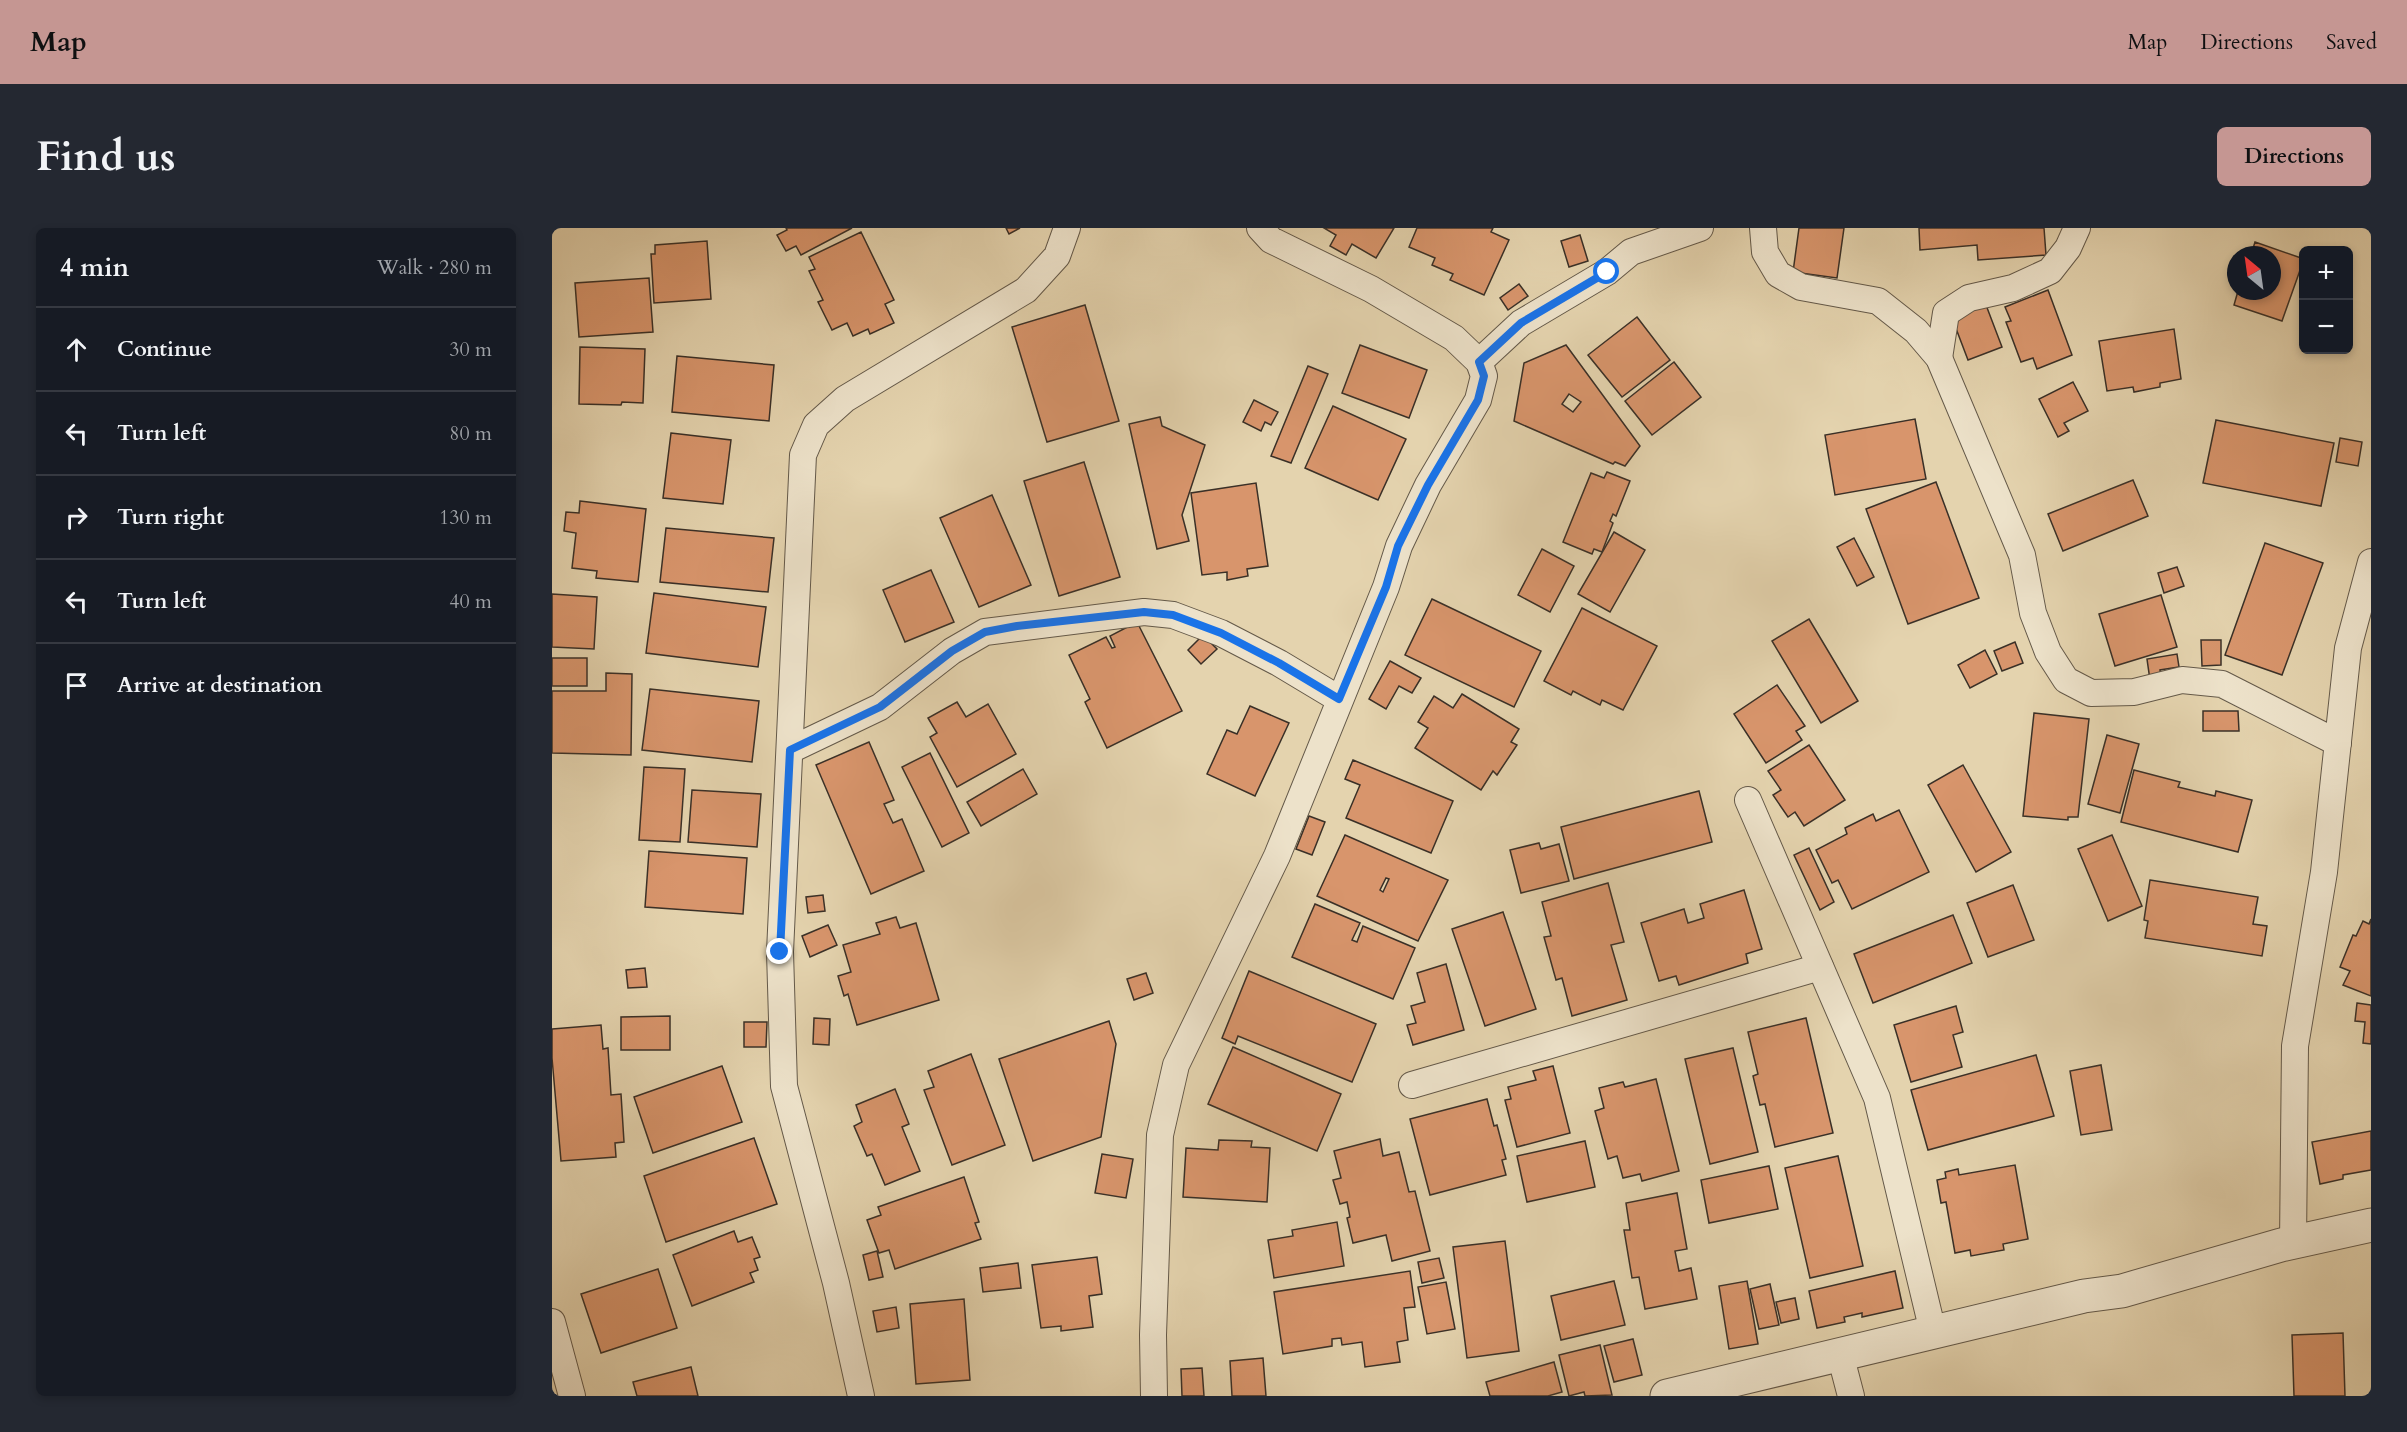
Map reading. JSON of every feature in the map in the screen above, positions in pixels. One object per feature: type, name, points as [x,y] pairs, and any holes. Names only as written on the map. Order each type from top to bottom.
[{"type":"street","points":[[861,1396],[836,1283],[784,1086],[780,952],[803,455],[816,425],[845,399],[1026,290],[1056,256],[1067,228]]},
{"type":"street","points":[[1154,1396],[1153,1335],[1160,1135],[1176,1065],[1277,856],[1386,587],[1398,546],[1428,485],[1478,400],[1484,376],[1479,362],[1454,338],[1371,289],[1271,240],[1260,228]]},
{"type":"street","points":[[1479,362],[1521,323],[1607,272],[1631,252],[1700,228]]},
{"type":"street","points":[[1763,228],[1765,252],[1778,274],[1801,287],[1878,301],[1916,331],[1938,358],[2022,555],[2033,614],[2048,652],[2066,680],[2091,693],[2134,692],[2182,680],[2222,684],[2338,743]]},
{"type":"street","points":[[1938,358],[1946,313],[1969,298],[2013,288],[2050,271],[2068,248],[2077,228]]},
{"type":"street","points":[[2293,1243],[2295,1047],[2324,872],[2348,648],[2371,562]]},
{"type":"street","points":[[790,750],[880,707],[952,651],[985,632],[1017,626],[1144,612],[1173,615],[1221,633],[1279,663],[1339,699]]},
{"type":"street","points":[[1748,800],[1877,1098],[1934,1332]]},
{"type":"street","points":[[1412,1085],[1820,967]]},
{"type":"street","points":[[1667,1396],[2084,1296],[2122,1291],[2293,1243],[2371,1225]]},
{"type":"street","points":[[552,1322],[572,1396]]},
{"type":"street","points":[[1840,1354],[1851,1396]]},
{"type":"building","points":[[786,228],[852,228],[801,255],[796,246],[786,251],[777,235],[787,230]]},
{"type":"building","points":[[1006,228],[1020,228],[1009,234]]},
{"type":"building","points":[[1324,228],[1394,228],[1376,258],[1352,244],[1346,255],[1330,246],[1336,235]]},
{"type":"building","points":[[1417,228],[1493,228],[1491,232],[1509,240],[1484,295],[1450,280],[1453,274],[1432,265],[1435,258],[1409,247]]},
{"type":"building","points":[[1799,228],[1844,228],[1837,278],[1793,272]]},
{"type":"building","points":[[1919,228],[2044,228],[2046,255],[1978,260],[1977,245],[1920,250]]},
{"type":"building","points":[[861,232],[894,300],[885,304],[894,323],[870,334],[868,329],[853,336],[847,323],[832,330],[818,302],[823,300],[809,271],[815,269],[809,257]]},
{"type":"building","points":[[1580,235],[1588,261],[1569,267],[1561,241]]},
{"type":"building","points":[[707,241],[711,299],[654,303],[651,254],[655,254],[655,245]]},
{"type":"building","points":[[2255,242],[2267,246],[2254,246]]},
{"type":"building","points":[[2281,251],[2299,257],[2299,273],[2282,321],[2234,305],[2235,300],[2281,300]]},
{"type":"building","points":[[649,278],[653,332],[579,337],[575,283]]},
{"type":"building","points":[[1519,284],[1528,296],[1508,310],[1500,298]]},
{"type":"building","points":[[2048,290],[2072,355],[2037,369],[2033,358],[2021,362],[2006,322],[2011,321],[2005,307]]},
{"type":"building","points":[[1085,305],[1119,421],[1047,442],[1012,327]]},
{"type":"building","points":[[1986,305],[2002,347],[1968,360],[1952,318]]},
{"type":"building","points":[[1637,317],[1670,360],[1622,397],[1588,355]]},
{"type":"building","points":[[2174,329],[2181,379],[2160,383],[2160,387],[2134,392],[2133,387],[2107,391],[2099,341]]},
{"type":"building","points":[[1360,345],[1427,370],[1409,418],[1342,393]]},
{"type":"building","points":[[1566,345],[1640,446],[1625,466],[1615,462],[1613,464],[1514,421],[1524,363]],"holes":[[[1569,394],[1581,402],[1573,412],[1562,404]]]},
{"type":"building","points":[[580,347],[645,349],[643,403],[579,404]]},
{"type":"building","points":[[677,356],[774,365],[769,421],[672,412]]},
{"type":"building","points":[[1674,362],[1701,397],[1652,435],[1625,401]]},
{"type":"building","points":[[1308,366],[1328,374],[1291,463],[1271,456]]},
{"type":"building","points":[[2073,382],[2088,411],[2064,423],[2069,431],[2058,437],[2039,399]]},
{"type":"building","points":[[1254,400],[1278,412],[1271,425],[1265,422],[1261,431],[1243,422]]},
{"type":"building","points":[[1333,406],[1406,439],[1378,500],[1305,468]]},
{"type":"building","points":[[1160,417],[1162,426],[1205,445],[1182,515],[1189,541],[1157,549],[1129,424]]},
{"type":"building","points":[[1915,419],[1926,479],[1835,495],[1825,435]]},
{"type":"building","points":[[2216,420],[2334,443],[2321,506],[2203,483]]},
{"type":"building","points":[[671,433],[731,440],[723,504],[663,498]]},
{"type":"building","points":[[2340,438],[2362,442],[2358,466],[2336,462]]},
{"type":"building","points":[[1084,462],[1120,577],[1059,596],[1024,481]]},
{"type":"building","points":[[1607,472],[1630,481],[1616,516],[1613,514],[1610,521],[1613,523],[1602,552],[1594,549],[1592,554],[1563,542],[1591,473],[1604,478]]},
{"type":"building","points":[[2133,480],[2148,516],[2063,551],[2048,514]]},
{"type":"building","points":[[1936,482],[1979,598],[1908,624],[1866,509]]},
{"type":"building","points":[[1256,483],[1268,566],[1247,569],[1248,576],[1227,580],[1227,572],[1202,575],[1191,493]]},
{"type":"building","points":[[992,495],[1031,585],[979,607],[940,518]]},
{"type":"building","points":[[580,501],[646,509],[638,582],[596,578],[597,571],[572,568],[576,533],[564,531],[566,512],[579,513]]},
{"type":"building","points":[[666,528],[774,538],[768,592],[660,582]]},
{"type":"building","points":[[1614,532],[1645,550],[1610,612],[1578,594]]},
{"type":"building","points":[[1854,538],[1874,577],[1857,586],[1837,547]]},
{"type":"building","points":[[2265,543],[2323,563],[2282,675],[2225,655]]},
{"type":"building","points":[[1542,549],[1574,566],[1550,612],[1518,595]]},
{"type":"building","points":[[2177,567],[2184,586],[2164,593],[2158,573]]},
{"type":"building","points":[[931,570],[954,622],[905,642],[883,590]]},
{"type":"building","points":[[654,593],[766,607],[758,667],[646,653]]},
{"type":"building","points":[[552,594],[597,597],[594,649],[552,647]]},
{"type":"building","points":[[2161,595],[2177,647],[2115,666],[2099,614]]},
{"type":"building","points":[[1432,599],[1541,651],[1514,707],[1405,655]]},
{"type":"building","points":[[1582,608],[1657,646],[1623,710],[1602,700],[1600,705],[1573,691],[1571,695],[1544,681]]},
{"type":"building","points":[[1809,619],[1858,701],[1821,723],[1772,641]]},
{"type":"building","points":[[1137,622],[1182,711],[1107,748],[1085,702],[1090,699],[1069,655],[1106,637],[1112,648],[1115,647],[1110,636]]},
{"type":"building","points":[[1203,635],[1217,649],[1201,664],[1188,650]]},
{"type":"building","points":[[2201,640],[2221,640],[2221,665],[2202,666]]},
{"type":"building","points":[[2015,642],[2023,663],[2002,671],[1994,651]]},
{"type":"building","points":[[1985,650],[1997,674],[1970,688],[1958,665]]},
{"type":"building","points":[[2177,654],[2179,667],[2160,670],[2161,678],[2150,680],[2147,659]]},
{"type":"building","points":[[552,658],[587,658],[587,686],[552,686]]},
{"type":"building","points":[[1390,661],[1421,678],[1412,693],[1399,686],[1386,709],[1369,699]]},
{"type":"building","points":[[606,673],[632,674],[631,755],[552,753],[552,691],[606,691]]},
{"type":"building","points":[[1777,685],[1805,726],[1796,731],[1802,740],[1766,763],[1734,714]]},
{"type":"building","points":[[650,689],[759,701],[752,762],[642,750]]},
{"type":"building","points":[[1462,694],[1519,729],[1511,742],[1517,745],[1497,775],[1493,771],[1481,790],[1415,748],[1428,728],[1418,722],[1434,696],[1453,708]]},
{"type":"building","points":[[957,702],[966,717],[988,704],[1016,754],[957,787],[930,737],[937,733],[928,718]]},
{"type":"building","points":[[1250,706],[1289,723],[1255,796],[1207,774],[1227,730],[1237,734]]},
{"type":"building","points":[[2203,711],[2238,711],[2239,731],[2203,731]]},
{"type":"building","points":[[2034,713],[2089,719],[2078,817],[2068,817],[2068,820],[2023,816]]},
{"type":"building","points":[[2107,735],[2139,744],[2120,813],[2088,804]]},
{"type":"building","points":[[869,742],[894,800],[884,804],[893,823],[902,819],[924,871],[871,894],[816,765]]},
{"type":"building","points":[[1809,745],[1845,800],[1804,826],[1795,812],[1788,817],[1773,795],[1781,790],[1768,771]]},
{"type":"building","points":[[930,753],[969,833],[942,847],[902,767]]},
{"type":"building","points":[[1353,760],[1453,801],[1431,853],[1346,818],[1360,785],[1345,779]]},
{"type":"building","points":[[1963,765],[2011,852],[1976,872],[1928,785]]},
{"type":"building","points":[[644,767],[685,769],[680,842],[639,840]]},
{"type":"building","points":[[1023,769],[1037,794],[981,826],[967,802]]},
{"type":"building","points":[[2134,770],[2180,782],[2178,787],[2215,796],[2216,791],[2252,800],[2238,852],[2121,822]]},
{"type":"building","points":[[692,790],[761,794],[757,847],[688,842]]},
{"type":"building","points":[[1699,791],[1712,842],[1574,879],[1561,827]]},
{"type":"building","points":[[1899,810],[1929,872],[1852,909],[1838,880],[1832,883],[1816,850],[1847,834],[1845,828],[1873,814],[1876,821]]},
{"type":"building","points":[[1309,816],[1325,822],[1312,855],[1296,849]]},
{"type":"building","points":[[1345,835],[1448,880],[1418,941],[1317,896]],"holes":[[[1386,878],[1389,879],[1383,892],[1380,890]]]},
{"type":"building","points":[[2112,835],[2142,906],[2108,921],[2078,849]]},
{"type":"building","points":[[1539,843],[1541,849],[1559,844],[1569,881],[1521,893],[1510,850]]},
{"type":"building","points":[[1809,848],[1834,902],[1820,910],[1794,855]]},
{"type":"building","points":[[649,851],[747,858],[743,914],[645,907]]},
{"type":"building","points":[[2150,880],[2258,897],[2253,924],[2267,926],[2262,956],[2145,938],[2148,921],[2144,920]]},
{"type":"building","points":[[1608,883],[1624,942],[1611,945],[1627,1000],[1572,1016],[1562,978],[1556,980],[1544,937],[1551,936],[1542,902]]},
{"type":"building","points":[[2013,885],[2034,940],[1988,957],[1967,903]]},
{"type":"building","points":[[1744,890],[1762,949],[1746,954],[1748,963],[1679,985],[1676,976],[1659,981],[1641,923],[1684,909],[1688,923],[1704,918],[1700,904]]},
{"type":"building","points":[[823,895],[825,911],[808,913],[806,897]]},
{"type":"building","points":[[1315,904],[1360,923],[1352,940],[1357,942],[1363,926],[1415,948],[1393,999],[1292,957]]},
{"type":"building","points":[[1503,912],[1536,1009],[1485,1026],[1452,929]]},
{"type":"building","points":[[1953,915],[1972,963],[1873,1003],[1854,954]]},
{"type":"building","points":[[896,917],[900,928],[916,923],[939,1000],[857,1025],[848,994],[844,996],[838,976],[851,972],[843,945],[880,934],[876,923]]},
{"type":"building","points":[[2371,919],[2371,996],[2343,985],[2350,971],[2340,967],[2353,935],[2356,936],[2363,921],[2369,924]]},
{"type":"building","points":[[828,925],[837,945],[810,957],[802,936]]},
{"type":"building","points":[[1446,964],[1464,1030],[1413,1045],[1407,1025],[1416,1023],[1411,1006],[1425,1002],[1417,973]]},
{"type":"building","points":[[645,968],[647,987],[628,988],[626,970]]},
{"type":"building","points":[[1249,971],[1376,1024],[1352,1082],[1238,1036],[1235,1044],[1222,1038]]},
{"type":"building","points":[[1146,973],[1153,993],[1134,1000],[1127,979]]},
{"type":"building","points":[[2357,1003],[2371,1005],[2371,1044],[2363,1043],[2365,1022],[2355,1021]]},
{"type":"building","points":[[1956,1006],[1963,1032],[1953,1035],[1962,1067],[1911,1082],[1894,1025]]},
{"type":"building","points":[[670,1016],[670,1050],[621,1050],[621,1017]]},
{"type":"building","points":[[814,1018],[830,1019],[829,1045],[813,1044]]},
{"type":"building","points":[[1806,1018],[1833,1133],[1775,1147],[1765,1104],[1760,1105],[1753,1076],[1758,1074],[1748,1032]]},
{"type":"building","points":[[1109,1021],[1116,1044],[1101,1137],[1033,1161],[999,1059]]},
{"type":"building","points":[[744,1022],[767,1022],[766,1047],[744,1047]]},
{"type":"building","points":[[601,1025],[603,1049],[608,1048],[611,1095],[621,1094],[624,1142],[615,1143],[616,1157],[561,1161],[552,1058],[552,1029]]},
{"type":"building","points":[[1233,1047],[1341,1094],[1317,1151],[1208,1104]]},
{"type":"building","points":[[1733,1048],[1758,1152],[1710,1164],[1685,1059]]},
{"type":"building","points":[[971,1054],[1005,1145],[952,1165],[924,1090],[934,1087],[928,1071]]},
{"type":"building","points":[[2036,1055],[2054,1116],[1928,1150],[1911,1090]]},
{"type":"building","points":[[2101,1065],[2112,1130],[2081,1135],[2070,1071]]},
{"type":"building","points":[[722,1066],[742,1122],[653,1153],[634,1097]]},
{"type":"building","points":[[1553,1066],[1570,1133],[1517,1147],[1505,1100],[1511,1099],[1508,1087],[1536,1080],[1533,1071]]},
{"type":"building","points":[[1656,1079],[1679,1171],[1642,1181],[1640,1174],[1623,1178],[1617,1156],[1608,1159],[1595,1111],[1604,1108],[1599,1088],[1623,1082],[1625,1087]]},
{"type":"building","points":[[895,1089],[909,1124],[902,1127],[920,1171],[885,1185],[872,1154],[867,1156],[854,1126],[862,1122],[856,1105]]},
{"type":"building","points":[[1487,1099],[1506,1159],[1502,1160],[1506,1175],[1430,1195],[1410,1119]]},
{"type":"building","points":[[2371,1131],[2371,1170],[2343,1175],[2343,1179],[2320,1184],[2312,1142]]},
{"type":"building","points":[[754,1138],[777,1204],[666,1242],[644,1176]]},
{"type":"building","points":[[1380,1139],[1383,1156],[1399,1152],[1409,1192],[1415,1191],[1430,1251],[1392,1261],[1386,1235],[1353,1243],[1347,1218],[1350,1217],[1347,1202],[1340,1204],[1333,1180],[1341,1178],[1334,1151]]},
{"type":"building","points":[[1219,1140],[1252,1141],[1251,1147],[1270,1148],[1267,1202],[1183,1197],[1186,1148],[1218,1150]]},
{"type":"building","points":[[1585,1141],[1595,1187],[1527,1202],[1517,1156]]},
{"type":"building","points":[[1102,1154],[1133,1159],[1126,1198],[1095,1193]]},
{"type":"building","points":[[1838,1156],[1863,1266],[1810,1278],[1785,1168]]},
{"type":"building","points":[[2015,1165],[2028,1239],[2003,1244],[2004,1250],[1971,1256],[1970,1250],[1955,1253],[1946,1202],[1941,1203],[1937,1180],[1946,1178],[1945,1172],[1958,1169],[1959,1175]]},
{"type":"building","points":[[1769,1166],[1778,1209],[1709,1223],[1701,1180]]},
{"type":"building","points":[[964,1177],[979,1222],[975,1223],[981,1239],[895,1269],[889,1250],[879,1253],[867,1220],[881,1215],[878,1207]]},
{"type":"building","points":[[1677,1193],[1687,1249],[1675,1251],[1679,1271],[1691,1268],[1697,1299],[1645,1309],[1639,1277],[1632,1278],[1624,1230],[1630,1230],[1626,1203]]},
{"type":"building","points":[[1337,1222],[1344,1266],[1274,1278],[1268,1240],[1293,1236],[1292,1230]]},
{"type":"building","points":[[734,1231],[738,1242],[752,1237],[760,1257],[754,1259],[758,1270],[750,1273],[754,1282],[692,1306],[673,1255]]},
{"type":"building","points":[[1505,1241],[1519,1351],[1467,1358],[1453,1247]]},
{"type":"building","points":[[877,1251],[883,1277],[869,1280],[863,1255]]},
{"type":"building","points":[[1097,1257],[1102,1294],[1089,1296],[1093,1327],[1061,1331],[1061,1326],[1041,1328],[1032,1265]]},
{"type":"building","points":[[1439,1258],[1444,1278],[1422,1283],[1418,1262]]},
{"type":"building","points":[[1018,1263],[1021,1288],[983,1292],[980,1268]]},
{"type":"building","points":[[658,1269],[677,1328],[601,1353],[581,1294]]},
{"type":"building","points":[[1410,1271],[1415,1307],[1404,1308],[1408,1340],[1397,1342],[1400,1362],[1365,1367],[1362,1342],[1342,1345],[1341,1338],[1332,1339],[1332,1346],[1283,1354],[1274,1292]]},
{"type":"building","points":[[1895,1271],[1903,1308],[1862,1317],[1862,1313],[1844,1317],[1845,1322],[1817,1328],[1809,1291]]},
{"type":"building","points":[[1614,1281],[1625,1325],[1561,1340],[1551,1296]]},
{"type":"building","points":[[1747,1281],[1758,1344],[1729,1349],[1719,1286]]},
{"type":"building","points":[[1446,1282],[1455,1329],[1427,1334],[1418,1287]]},
{"type":"building","points":[[1770,1284],[1779,1325],[1759,1329],[1750,1289]]},
{"type":"building","points":[[1795,1298],[1799,1319],[1781,1323],[1776,1302]]},
{"type":"building","points":[[964,1299],[970,1380],[916,1384],[910,1304]]},
{"type":"building","points":[[896,1307],[899,1328],[877,1332],[873,1311]]},
{"type":"building","points":[[2343,1333],[2345,1396],[2294,1396],[2292,1335]]},
{"type":"building","points":[[1633,1339],[1642,1375],[1614,1382],[1604,1346]]},
{"type":"building","points":[[1600,1345],[1612,1395],[1585,1396],[1584,1392],[1569,1396],[1559,1355]]},
{"type":"building","points":[[1263,1358],[1266,1396],[1232,1396],[1230,1361]]},
{"type":"building","points":[[1554,1362],[1562,1392],[1548,1396],[1490,1396],[1486,1382]]},
{"type":"building","points":[[691,1367],[698,1396],[637,1396],[633,1382]]},
{"type":"building","points":[[1202,1368],[1204,1396],[1182,1396],[1181,1369]]},
{"type":"route","points":[[780,952],[790,750],[880,707],[952,651],[985,632],[1017,626],[1144,612],[1173,615],[1221,633],[1279,663],[1339,699],[1386,587],[1398,546],[1428,485],[1446,458],[1478,400],[1484,376],[1479,362],[1521,323],[1607,272]]}]
